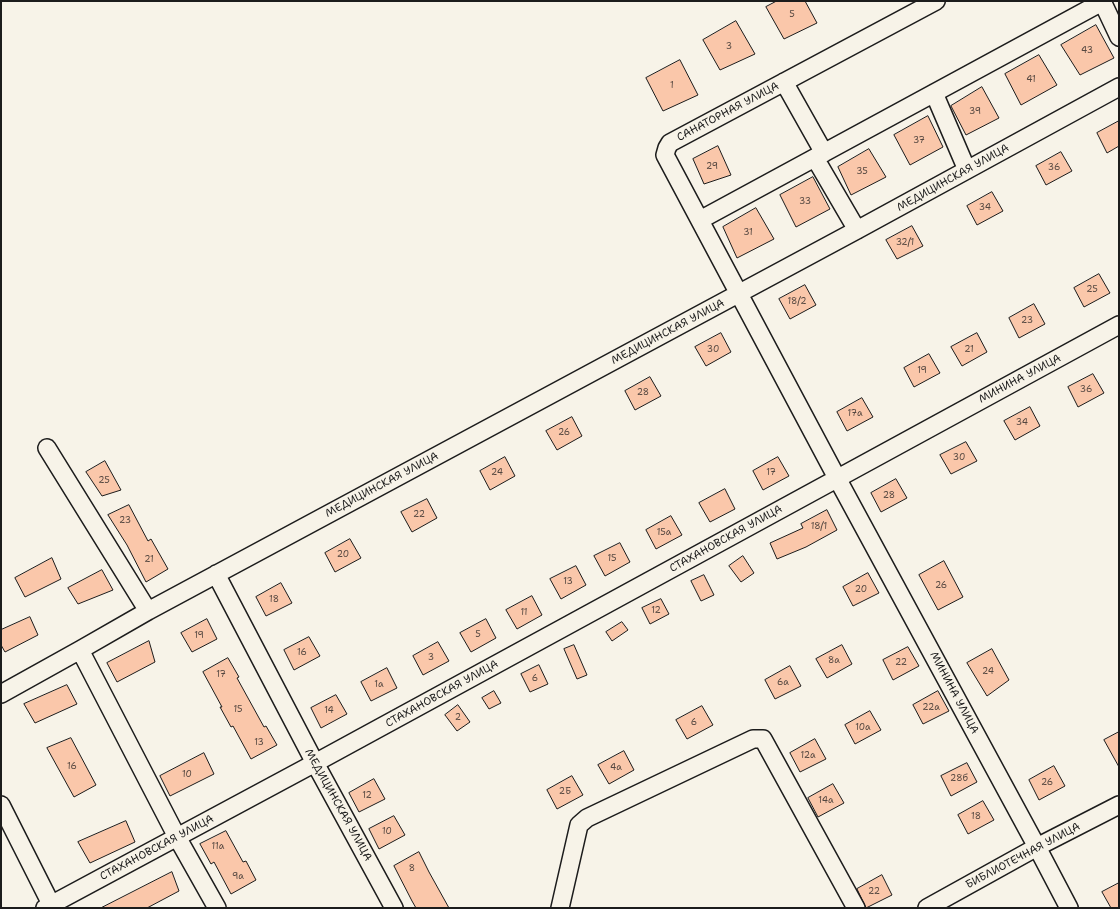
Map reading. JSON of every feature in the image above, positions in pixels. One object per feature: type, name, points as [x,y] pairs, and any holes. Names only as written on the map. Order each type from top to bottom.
[{"type":"street","name":"САНАТОРНАЯ УЛИЦА","points":[[739,294],[665,155],[670,143],[936,1]]},
{"type":"street","points":[[700,220],[1102,2],[1119,37]]},
{"type":"street","points":[[784,82],[857,230]]},
{"type":"street","name":"МЕДИЦИНСКАЯ УЛИЦА","points":[[1,694],[216,574],[739,294],[1119,87]]},
{"type":"street","points":[[934,93],[967,170]]},
{"type":"street","name":"МИНИНА УЛИЦА","points":[[739,294],[1069,908]]},
{"type":"street","name":"МИНИНА УЛИЦА","points":[[837,478],[1119,325]]},
{"type":"street","points":[[47,448],[148,611]]},
{"type":"street","name":"СТАХАНОВСКАЯ УЛИЦА","points":[[50,907],[837,478]]},
{"type":"street","name":"МЕДИЦИНСКАЯ УЛИЦА","points":[[216,574],[315,763],[394,908]]},
{"type":"street","points":[[80,650],[177,837],[217,908]]},
{"type":"street","points":[[560,908],[579,826],[587,818],[753,739],[763,739],[856,908]]},
{"type":"street","points":[[1,805],[50,907]]},
{"type":"street","name":"БИБЛИОТЕЧНАЯ УЛИЦА","points":[[927,908],[1037,847],[1119,805]]},
{"type":"building","points":[[777,1],[805,1],[817,23],[784,39],[766,7]]},
{"type":"building","points":[[736,21],[755,54],[720,70],[703,40]]},
{"type":"building","points":[[1096,25],[1114,58],[1080,75],[1061,45]]},
{"type":"building","points":[[1039,55],[1057,85],[1021,105],[1005,74]]},
{"type":"building","points":[[680,60],[698,95],[663,111],[646,78]]},
{"type":"building","points":[[982,87],[999,118],[966,135],[951,106]]},
{"type":"building","points":[[928,116],[943,147],[910,165],[894,135]]},
{"type":"building","points":[[1119,121],[1119,146],[1107,153],[1097,133]]},
{"type":"building","points":[[718,146],[731,175],[704,184],[693,159]]},
{"type":"building","points":[[869,149],[886,177],[851,195],[838,167]]},
{"type":"building","points":[[1061,152],[1072,171],[1046,185],[1036,166]]},
{"type":"building","points":[[813,177],[830,209],[796,227],[780,195]]},
{"type":"building","points":[[992,192],[1003,211],[977,225],[967,206]]},
{"type":"building","points":[[756,208],[774,239],[737,258],[723,227]]},
{"type":"building","points":[[912,226],[923,246],[897,259],[886,240]]},
{"type":"building","points":[[1099,274],[1110,293],[1084,307],[1074,288]]},
{"type":"building","points":[[805,285],[816,305],[790,319],[779,299]]},
{"type":"building","points":[[1034,304],[1045,324],[1019,338],[1009,318]]},
{"type":"building","points":[[721,333],[731,352],[706,366],[695,347]]},
{"type":"building","points":[[977,333],[987,352],[962,366],[951,347]]},
{"type":"building","points":[[929,354],[940,373],[914,387],[904,368]]},
{"type":"building","points":[[1093,374],[1104,393],[1078,407],[1068,387]]},
{"type":"building","points":[[650,377],[661,396],[635,410],[625,391]]},
{"type":"building","points":[[862,398],[873,417],[847,431],[837,412]]},
{"type":"building","points":[[1030,407],[1040,426],[1015,440],[1004,421]]},
{"type":"building","points":[[572,417],[582,436],[557,450],[546,431]]},
{"type":"building","points":[[966,442],[977,461],[951,474],[940,455]]},
{"type":"building","points":[[505,457],[515,476],[490,490],[480,471]]},
{"type":"building","points":[[778,457],[789,476],[763,490],[753,471]]},
{"type":"building","points":[[105,461],[121,490],[102,496],[86,472]]},
{"type":"building","points":[[896,479],[907,498],[881,512],[871,493]]},
{"type":"building","points":[[725,489],[735,509],[710,522],[699,503]]},
{"type":"building","points":[[427,499],[437,518],[412,532],[401,512]]},
{"type":"building","points":[[129,505],[148,541],[151,539],[168,569],[146,582],[127,545],[108,515]]},
{"type":"building","points":[[827,510],[837,530],[806,547],[777,559],[770,543],[803,528],[801,524]]},
{"type":"building","points":[[671,516],[682,535],[656,549],[646,530]]},
{"type":"building","points":[[350,539],[361,558],[335,572],[325,553]]},
{"type":"building","points":[[620,543],[630,562],[605,576],[594,556]]},
{"type":"building","points":[[743,556],[754,573],[741,582],[729,566]]},
{"type":"building","points":[[52,558],[61,579],[25,597],[15,578]]},
{"type":"building","points":[[944,561],[963,597],[938,610],[919,575]]},
{"type":"building","points":[[576,566],[586,585],[561,599],[550,579]]},
{"type":"building","points":[[102,570],[113,590],[78,604],[68,588]]},
{"type":"building","points":[[868,573],[879,593],[853,606],[843,587]]},
{"type":"building","points":[[704,575],[714,595],[701,601],[691,581]]},
{"type":"building","points":[[281,583],[292,603],[266,616],[256,597]]},
{"type":"building","points":[[532,596],[542,615],[517,629],[506,610]]},
{"type":"building","points":[[661,599],[669,614],[650,624],[642,608]]},
{"type":"building","points":[[30,617],[38,635],[5,652],[1,645],[1,630]]},
{"type":"building","points":[[207,619],[217,639],[192,652],[181,633]]},
{"type":"building","points":[[486,619],[496,638],[471,652],[460,633]]},
{"type":"building","points":[[622,622],[628,630],[612,641],[606,632]]},
{"type":"building","points":[[309,637],[320,656],[294,670],[284,650]]},
{"type":"building","points":[[149,641],[155,662],[117,682],[107,663]]},
{"type":"building","points":[[438,642],[449,661],[423,675],[413,656]]},
{"type":"building","points":[[574,645],[587,675],[577,679],[564,649]]},
{"type":"building","points":[[842,645],[852,664],[827,678],[816,659]]},
{"type":"building","points":[[908,647],[919,666],[893,680],[883,660]]},
{"type":"building","points":[[992,649],[1009,680],[987,696],[967,663]]},
{"type":"building","points":[[228,658],[239,677],[237,678],[264,727],[266,726],[277,745],[251,759],[233,726],[231,727],[203,672]]},
{"type":"building","points":[[539,665],[548,684],[530,692],[521,674]]},
{"type":"building","points":[[790,666],[801,686],[775,699],[765,680]]},
{"type":"building","points":[[387,668],[397,688],[371,701],[361,682]]},
{"type":"building","points":[[67,685],[77,704],[35,723],[24,704]]},
{"type":"building","points":[[494,691],[501,703],[489,709],[482,698]]},
{"type":"building","points":[[938,691],[949,711],[923,724],[913,705]]},
{"type":"building","points":[[336,695],[347,714],[321,728],[311,708]]},
{"type":"building","points":[[458,705],[470,722],[457,731],[445,715]]},
{"type":"building","points":[[702,706],[713,725],[687,739],[676,720]]},
{"type":"building","points":[[870,711],[881,730],[855,744],[845,725]]},
{"type":"building","points":[[1119,732],[1119,767],[1104,740]]},
{"type":"building","points":[[71,738],[96,785],[74,797],[47,748]]},
{"type":"building","points":[[815,739],[826,759],[800,772],[790,753]]},
{"type":"building","points":[[624,751],[634,770],[609,784],[598,765]]},
{"type":"building","points":[[204,753],[214,774],[170,796],[160,776]]},
{"type":"building","points":[[967,763],[977,782],[951,796],[941,776]]},
{"type":"building","points":[[1054,766],[1065,786],[1039,800],[1029,780]]},
{"type":"building","points":[[572,776],[583,795],[557,809],[547,790]]},
{"type":"building","points":[[374,779],[385,799],[359,812],[349,793]]},
{"type":"building","points":[[833,784],[844,803],[818,817],[808,798]]},
{"type":"building","points":[[983,801],[994,820],[968,834],[958,815]]},
{"type":"building","points":[[394,816],[405,835],[379,849],[369,829]]},
{"type":"building","points":[[126,821],[135,842],[90,863],[78,842]]},
{"type":"building","points":[[226,831],[243,862],[246,861],[256,880],[231,894],[214,862],[211,864],[200,844]]},
{"type":"building","points":[[419,852],[449,908],[416,908],[412,901],[394,866]]},
{"type":"building","points":[[172,872],[179,891],[147,908],[101,908]]},
{"type":"building","points":[[882,875],[892,895],[866,908],[857,889]]},
{"type":"building","points":[[1119,883],[1119,908],[1111,908],[1102,892]]}]
